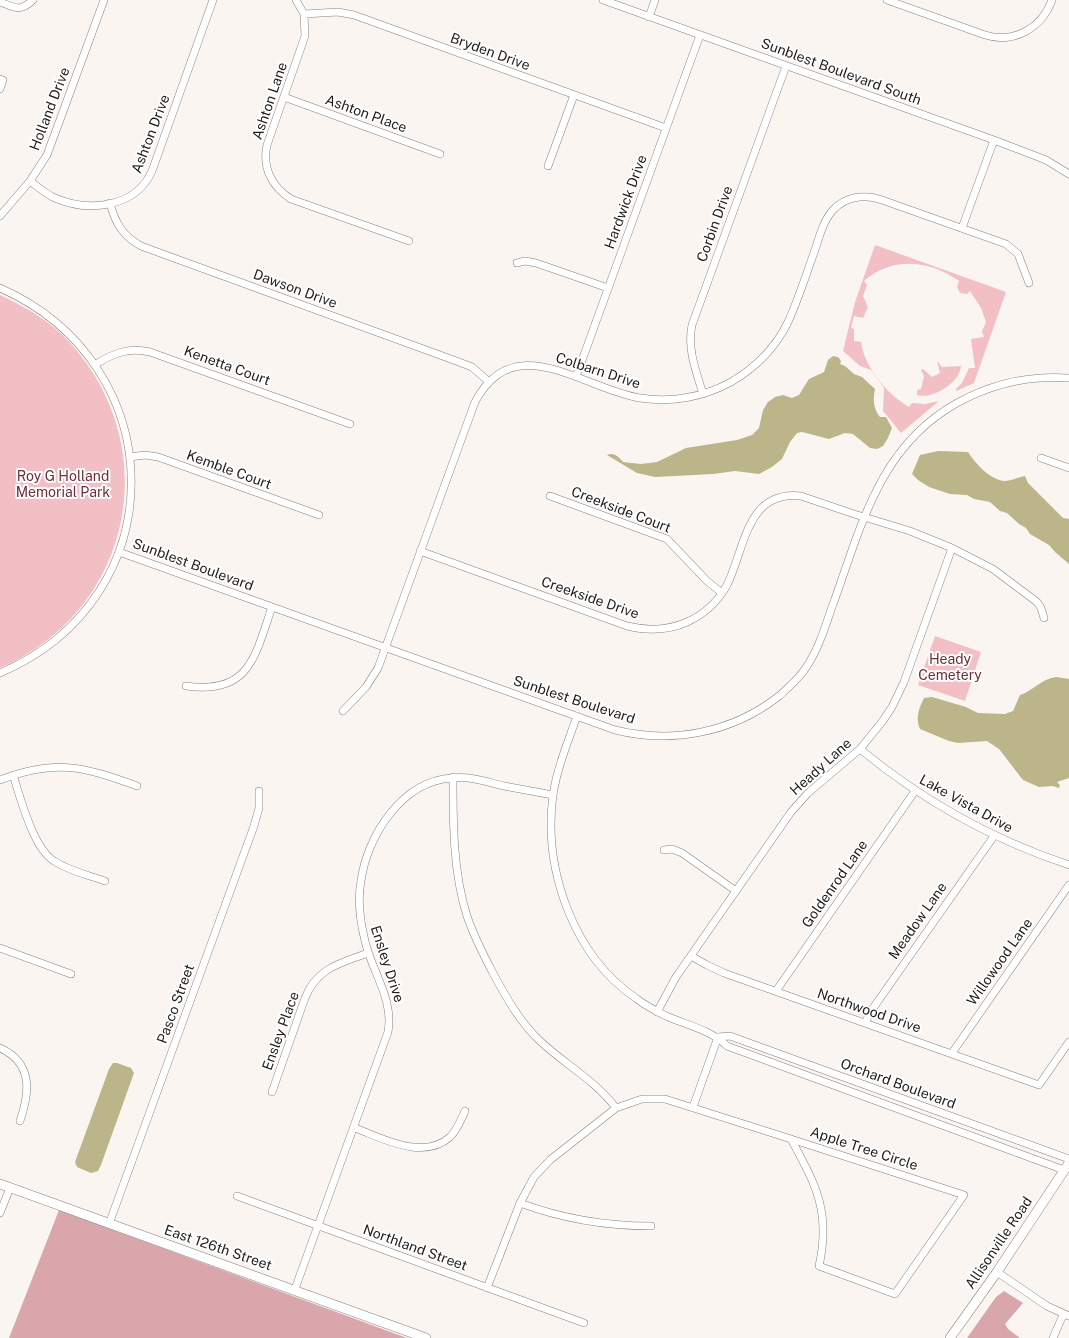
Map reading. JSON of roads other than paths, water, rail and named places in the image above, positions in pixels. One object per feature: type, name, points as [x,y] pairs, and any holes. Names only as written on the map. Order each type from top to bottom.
[{"type":"main road","name":"Allisonville Road","points":[[950,1338],[997,1272],[1067,1164]]},
{"type":"main road","name":"East 126th Street","points":[[0,1184],[295,1289],[426,1338]]},
{"type":"street","points":[[0,2],[20,9],[25,8],[34,0]]},
{"type":"street","name":"Holland Drive","points":[[0,216],[30,181],[51,147],[104,0]]},
{"type":"street","name":"Ashton Drive","points":[[30,181],[48,194],[68,202],[87,205],[110,203],[131,196],[141,189],[148,180],[214,0]]},
{"type":"street","name":"Ashton Lane","points":[[296,0],[304,14],[305,36],[268,140],[266,153],[268,171],[278,188],[296,201],[409,241]]},
{"type":"street","name":"Sunblest Boulevard South","points":[[603,0],[994,140],[1046,160],[1069,174]]},
{"type":"street","points":[[649,17],[655,0]]},
{"type":"street","points":[[887,0],[985,35],[1000,38],[1016,36],[1035,26],[1044,16],[1052,0]]},
{"type":"street","name":"Bryden Drive","points":[[304,14],[338,12],[354,16],[666,128]]},
{"type":"street","name":"Hardwick Drive","points":[[576,377],[700,35]]},
{"type":"street","name":"Corbin Drive","points":[[703,394],[691,352],[690,337],[692,325],[786,66]]},
{"type":"street","points":[[0,79],[3,80],[0,89]]},
{"type":"street","points":[[548,166],[574,95]]},
{"type":"street","name":"Ashton Place","points":[[284,97],[440,154]]},
{"type":"street","points":[[962,228],[994,140]]},
{"type":"street","name":"Colbarn Drive","points":[[343,711],[370,683],[378,668],[475,402],[488,381],[510,368],[526,365],[546,367],[615,392],[639,398],[670,400],[703,394],[724,385],[745,373],[762,358],[776,341],[790,316],[825,222],[833,210],[856,198],[871,196],[1011,246],[1018,254],[1028,283]]},
{"type":"street","name":"Dawson Drive","points":[[110,203],[113,215],[120,229],[132,241],[141,246],[460,362],[472,367],[488,381]]},
{"type":"street","points":[[516,263],[525,261],[536,263],[608,288]]},
{"type":"street","points":[[0,288],[21,298],[51,318],[76,340],[96,364],[108,384],[116,405],[124,428],[130,457],[130,505],[119,552],[105,582],[84,613],[69,629],[39,652],[15,667],[0,673]]},
{"type":"street","name":"Kenetta Court","points":[[96,364],[122,351],[138,350],[150,352],[350,424]]},
{"type":"street","name":"Sunblest Boulevard","points":[[119,552],[627,733],[651,736],[676,736],[698,733],[724,726],[746,717],[766,705],[796,680],[812,659],[878,486],[900,451],[925,426],[948,409],[976,393],[1011,382],[1042,377],[1069,378]]},
{"type":"street","name":"Kemble Court","points":[[130,457],[145,455],[158,458],[319,515]]},
{"type":"street","points":[[1041,458],[1069,468]]},
{"type":"street","name":"Creekside Drive","points":[[420,551],[627,626],[638,629],[660,630],[682,624],[707,610],[722,593],[729,580],[753,519],[764,506],[774,499],[792,495],[801,496],[910,531],[952,548],[993,569],[1015,585],[1037,602],[1044,618]]},
{"type":"street","name":"Creekside Court","points":[[550,496],[667,539],[707,581],[722,593]]},
{"type":"street","name":"Heady Lane","points":[[657,1012],[665,994],[791,812],[802,799],[860,749],[882,722],[900,690],[952,548]]},
{"type":"street","points":[[186,686],[214,688],[232,682],[239,676],[253,660],[272,607]]},
{"type":"street","name":"Orchard Boulevard","points":[[577,716],[559,767],[553,795],[551,823],[554,860],[559,885],[570,916],[583,941],[601,966],[628,993],[657,1012],[718,1037],[726,1046],[1067,1164]]},
{"type":"street","name":"Lake Vista Drive","points":[[860,749],[915,791],[966,822],[1030,852],[1069,865]]},
{"type":"street","points":[[0,780],[34,769],[68,767],[87,769],[137,786]]},
{"type":"street","points":[[12,775],[38,842],[46,854],[61,865],[105,881]]},
{"type":"street","points":[[453,778],[454,842],[459,881],[467,915],[483,954],[508,1001],[526,1026],[544,1044],[597,1088],[616,1108]]},
{"type":"street","name":"Ensley Drive","points":[[295,1289],[385,1043],[389,1027],[390,1016],[387,1002],[368,953],[360,919],[360,890],[365,860],[376,834],[394,810],[416,790],[431,782],[453,778],[476,779],[553,795]]},
{"type":"street","name":"Pasco Street","points":[[110,1224],[254,826],[259,791]]},
{"type":"street","name":"Goldenrod Lane","points":[[776,991],[915,791]]},
{"type":"street","name":"Meadow Lane","points":[[866,1022],[877,1003],[994,836]]},
{"type":"street","points":[[664,850],[672,849],[682,853],[736,890]]},
{"type":"street","name":"Willowood Lane","points":[[952,1053],[1069,885]]},
{"type":"street","points":[[0,948],[71,974]]},
{"type":"street","name":"Ensley Place","points":[[272,1092],[312,984],[318,976],[328,969],[368,953]]},
{"type":"street","name":"Northwood Drive","points":[[691,956],[713,968],[1039,1085],[1069,1042]]},
{"type":"street","name":"Orchard Boulevard","points":[[718,1037],[730,1036],[1067,1164]]},
{"type":"street","points":[[693,1106],[718,1037]]},
{"type":"street","points":[[0,1048],[7,1051],[19,1062],[26,1077],[28,1093],[20,1121]]},
{"type":"street","points":[[487,1288],[529,1184],[544,1165],[616,1108],[636,1100],[653,1098],[670,1100],[791,1138]]},
{"type":"street","points":[[354,1128],[406,1146],[424,1148],[449,1138],[466,1111]]},
{"type":"street","name":"Apple Tree Circle","points":[[791,1138],[964,1195],[895,1294],[819,1266],[824,1240],[823,1211],[811,1178],[791,1138]]},
{"type":"street","points":[[0,1214],[10,1188]]},
{"type":"street","name":"Northland Street","points":[[237,1196],[584,1323]]},
{"type":"street","points":[[520,1203],[555,1215],[588,1222],[623,1226],[651,1226]]},
{"type":"street","points":[[997,1272],[1042,1304],[1066,1316],[1053,1338]]},
{"type":"park label","name":"Roy G Holland Memorial Park","points":[[63,486]]},
{"type":"park label","name":"Heady Cemetery","points":[[950,668]]}]
